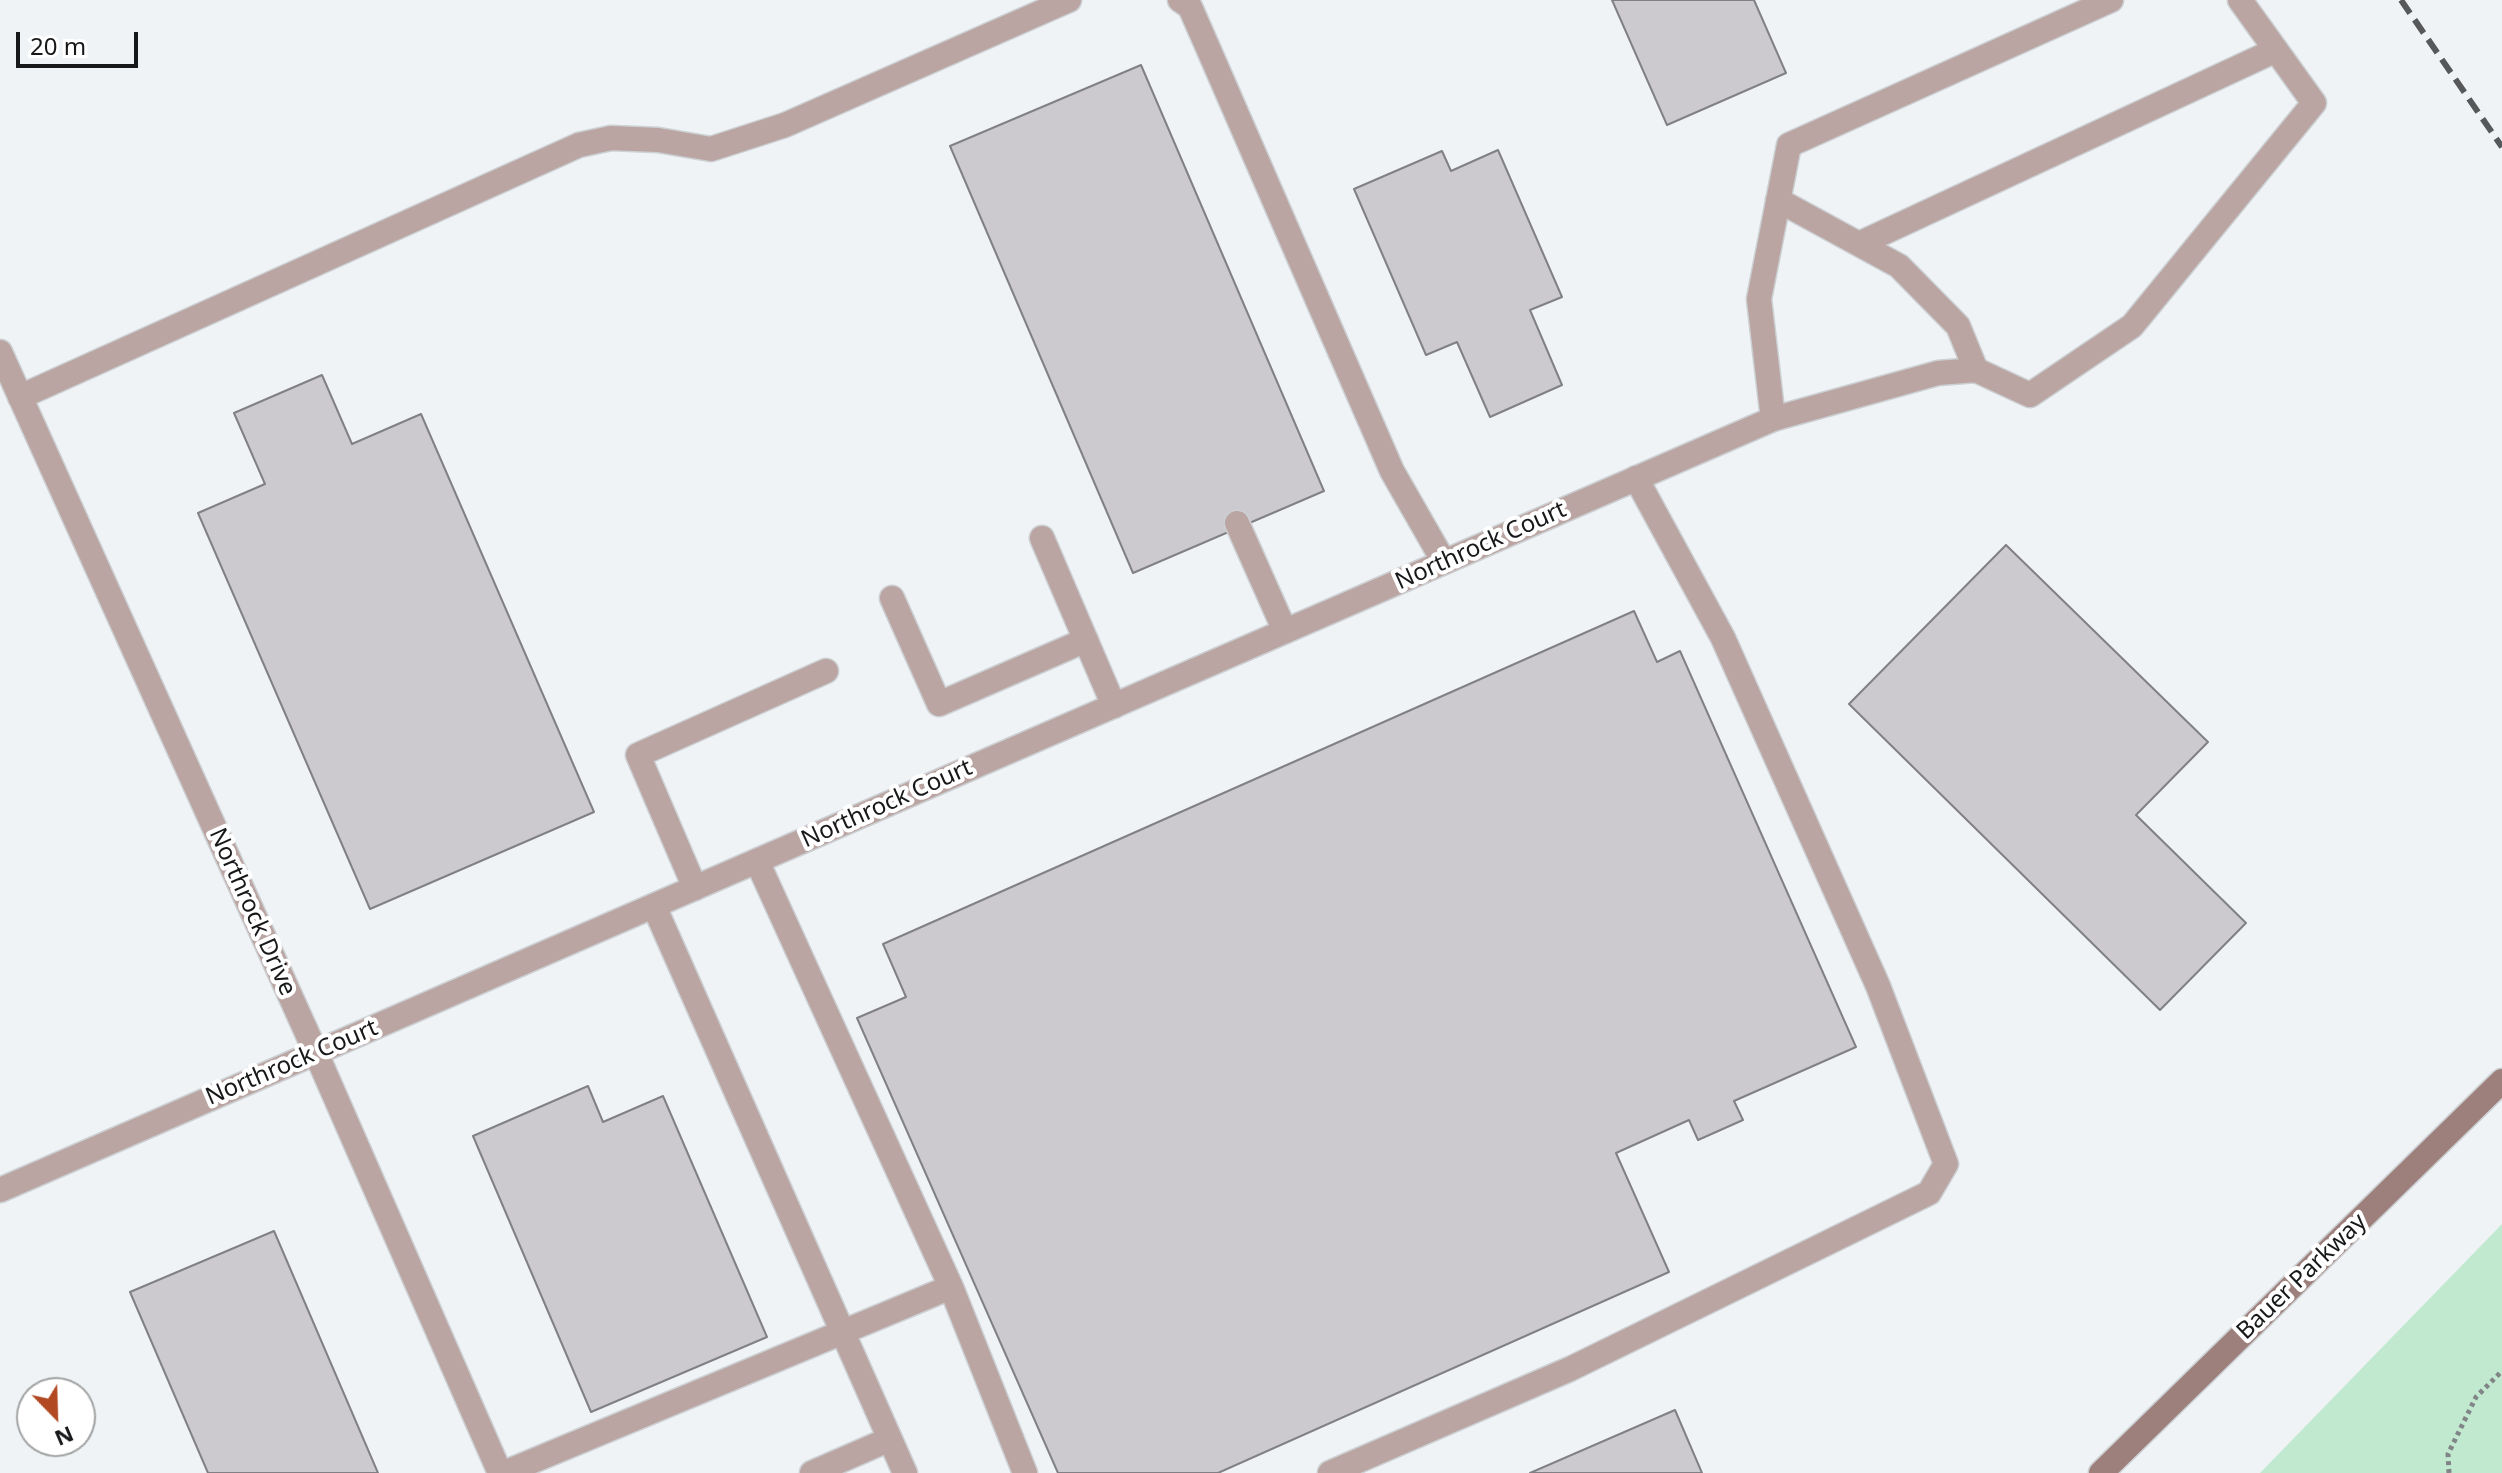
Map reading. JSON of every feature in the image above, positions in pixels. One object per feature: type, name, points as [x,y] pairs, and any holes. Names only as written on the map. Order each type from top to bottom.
[{"type":"main road","name":"Bauer Parkway","points":[[2101,1473],[2502,1081]]},
{"type":"street","points":[[20,397],[579,145],[611,138],[658,140],[711,149],[785,125],[1069,0]]},
{"type":"street","points":[[1180,0],[1190,7],[1392,471],[1444,562]]},
{"type":"street","points":[[1773,419],[1759,299],[1789,145],[2111,0]]},
{"type":"street","points":[[1778,200],[1899,266],[1958,326],[1976,370],[2030,395],[2132,326],[2314,103],[2240,0]]},
{"type":"street","points":[[1859,244],[2276,50]]},
{"type":"street","name":"Northrock Drive","points":[[0,352],[502,1473]]},
{"type":"street","name":"Northrock Court","points":[[0,1190],[1773,419],[1938,373],[1976,370]]},
{"type":"street","points":[[1330,1473],[1570,1369],[1929,1193],[1946,1164],[1878,986],[1723,638],[1636,478]]},
{"type":"street","points":[[1237,523],[1285,631]]},
{"type":"street","points":[[1042,538],[1114,706]]},
{"type":"street","points":[[892,598],[939,704],[1086,640]]},
{"type":"street","points":[[695,888],[638,755],[826,671]]},
{"type":"street","points":[[757,861],[951,1287],[1025,1473]]},
{"type":"street","points":[[654,906],[905,1473]]},
{"type":"street","points":[[502,1473],[951,1287]]},
{"type":"street","points":[[812,1473],[890,1439]]},
{"type":"path","points":[[2449,1473],[2448,1454],[2476,1397],[2502,1371]]},
{"type":"green space","points":[[2502,1224],[2502,1473],[2260,1473]]},
{"type":"building","points":[[1612,0],[1754,0],[1786,73],[1667,125]]},
{"type":"building","points":[[1141,65],[1324,491],[1133,573],[950,146]]},
{"type":"building","points":[[1498,150],[1562,297],[1530,310],[1562,385],[1490,417],[1457,342],[1426,355],[1354,189],[1442,151],[1451,171]]},
{"type":"building","points":[[322,375],[352,444],[421,414],[594,812],[370,909],[198,513],[265,484],[234,413]]},
{"type":"building","points":[[2006,545],[2208,742],[2136,815],[2246,923],[2160,1010],[1849,704]]},
{"type":"building","points":[[1634,611],[1657,662],[1680,651],[1856,1047],[1734,1101],[1743,1120],[1698,1140],[1689,1120],[1616,1153],[1669,1272],[1218,1473],[1058,1473],[857,1018],[906,997],[883,944]]},
{"type":"building","points":[[588,1086],[603,1122],[663,1096],[767,1337],[591,1412],[473,1136]]},
{"type":"building","points":[[274,1231],[378,1473],[208,1473],[130,1292]]},
{"type":"building","points":[[1675,1410],[1702,1473],[1530,1473]]},
{"type":"railway","points":[[2401,0],[2502,147]]}]
